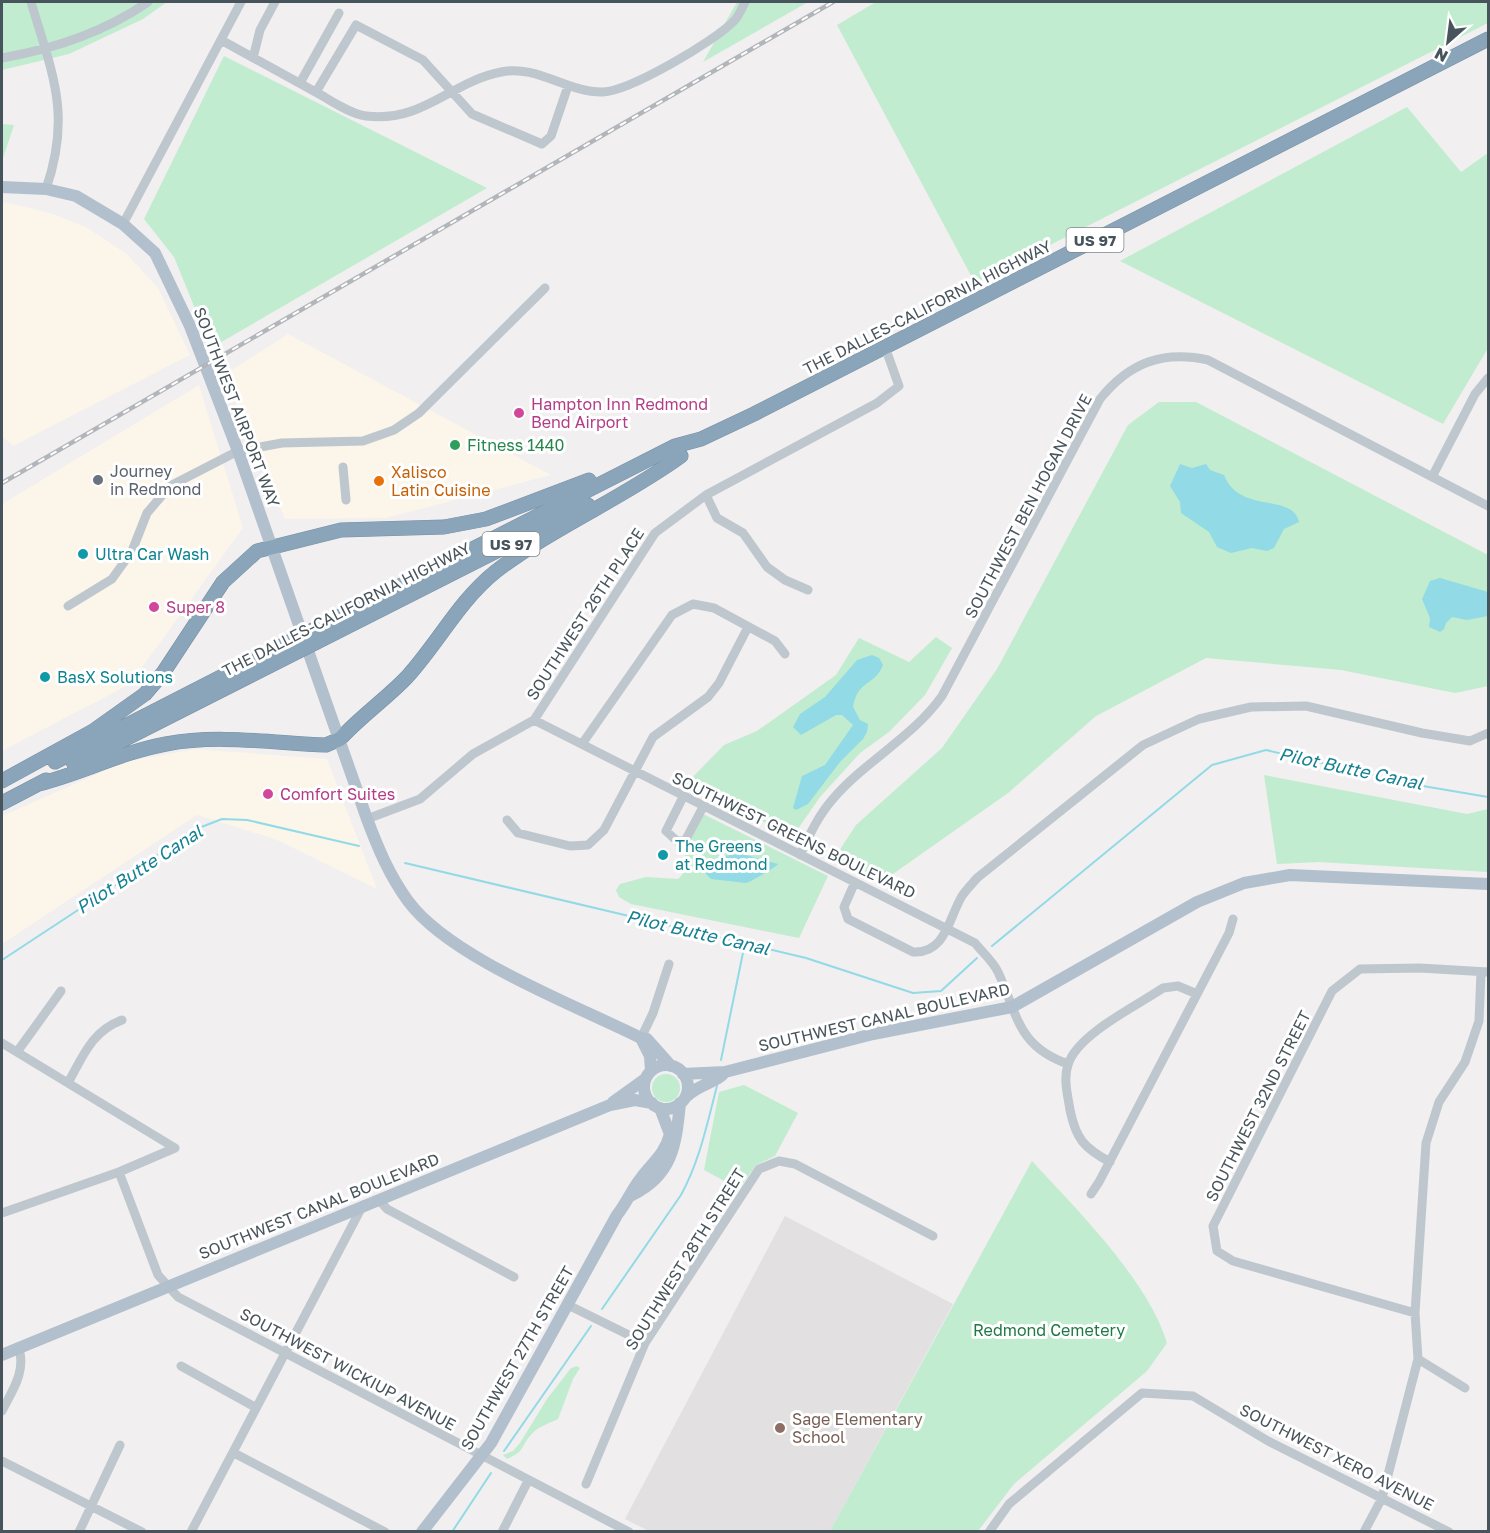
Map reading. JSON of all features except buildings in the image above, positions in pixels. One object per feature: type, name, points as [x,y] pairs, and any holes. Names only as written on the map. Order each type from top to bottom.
[{"type":"highway","name":"THE DALLES-CALIFORNIA HIGHWAY","points":[[2,789],[315,636],[639,464],[675,446],[701,439],[885,347],[1488,39]]},
{"type":"highway","name":"THE DALLES-CALIFORNIA HIGHWAY","points":[[315,636],[412,596],[681,456],[701,439]]},
{"type":"highway","points":[[39,784],[70,776],[140,749],[167,743],[199,740],[326,745],[340,739],[408,676],[457,611],[493,574],[533,546],[646,482],[681,456]]},
{"type":"highway","points":[[2,781],[93,731],[145,694],[164,673],[204,607],[223,582],[257,551],[341,530],[444,527],[486,519],[606,473],[639,464]]},
{"type":"highway","name":"THE DALLES-CALIFORNIA HIGHWAY","points":[[2,803],[295,646]]},
{"type":"main road","name":"SOUTHWEST AIRPORT WAY","points":[[2,187],[46,189],[76,196],[123,224],[155,253],[176,292],[238,451],[387,871],[409,903],[437,930],[469,952],[640,1038],[647,1039],[671,1066]]},
{"type":"main road","name":"SOUTHWEST CANAL BOULEVARD","points":[[683,1074],[725,1072],[884,1032],[1012,1007],[1197,902],[1245,883],[1290,875],[1488,884]]},
{"type":"main road","points":[[610,1105],[648,1075],[662,1065],[671,1066],[683,1074],[688,1088],[682,1100],[671,1108],[656,1105],[645,1092],[648,1075],[650,1056],[640,1038]]},
{"type":"main road","name":"SOUTHWEST CANAL BOULEVARD","points":[[682,1100],[695,1088],[720,1078],[725,1072]]},
{"type":"main road","name":"SOUTHWEST CANAL BOULEVARD","points":[[2,1355],[610,1105],[641,1100],[656,1105]]},
{"type":"main road","name":"SOUTHWEST 27TH STREET","points":[[632,1195],[644,1190],[666,1166],[673,1154],[677,1141],[682,1100]]},
{"type":"main road","name":"SOUTHWEST 27TH STREET","points":[[422,1532],[491,1443],[617,1215],[632,1195],[639,1179],[660,1158],[667,1146],[670,1134],[656,1105]]},
{"type":"street","points":[[31,2],[52,65],[60,117],[56,160],[46,189]]},
{"type":"street","points":[[2,58],[46,50],[93,31],[148,2]]},
{"type":"street","points":[[123,224],[241,2]]},
{"type":"street","points":[[253,58],[260,30],[275,2]]},
{"type":"street","points":[[221,40],[364,116],[397,116],[425,108],[486,75],[510,70],[535,74],[568,86],[603,92],[631,84],[710,40],[735,21],[745,2]]},
{"type":"street","points":[[300,83],[339,13]]},
{"type":"street","points":[[316,92],[356,25],[423,60],[472,114],[525,139],[542,144],[551,136],[568,86]]},
{"type":"street","points":[[68,606],[112,579],[132,550],[147,513],[170,486],[238,451],[282,443],[363,441],[394,430],[419,413],[545,288]]},
{"type":"street","name":"SOUTHWEST 26TH PLACE","points":[[367,819],[420,799],[473,754],[534,720],[655,533],[705,495],[877,403],[899,386],[885,347]]},
{"type":"street","name":"SOUTHWEST BEN HOGAN DRIVE","points":[[800,855],[819,817],[833,798],[925,719],[942,696],[1101,399],[1123,374],[1135,366],[1164,357],[1178,356],[1208,360],[1488,506]]},
{"type":"street","points":[[1432,477],[1475,394],[1488,378]]},
{"type":"street","points":[[343,467],[346,500]]},
{"type":"street","points":[[705,495],[717,518],[743,533],[767,567],[784,580],[807,590]]},
{"type":"street","points":[[582,744],[672,615],[693,604],[714,608],[775,641],[785,654]]},
{"type":"street","points":[[507,820],[518,832],[570,846],[588,845],[601,835],[653,737],[701,703],[719,683],[748,627]]},
{"type":"street","points":[[855,882],[844,907],[848,919],[913,952],[924,952],[934,947],[948,928],[962,896],[977,878],[1143,745],[1199,719],[1251,707],[1306,706],[1422,733],[1470,741],[1488,733]]},
{"type":"street","name":"SOUTHWEST GREENS BOULEVARD","points":[[534,720],[975,943],[997,969],[1012,1007],[1034,1047],[1050,1058],[1068,1064]]},
{"type":"street","points":[[683,796],[666,831],[677,841],[685,841],[703,807]]},
{"type":"street","points":[[1091,1194],[1110,1162],[1229,933],[1233,919]]},
{"type":"street","points":[[640,1038],[653,1013],[669,964]]},
{"type":"street","name":"SOUTHWEST 32ND STREET","points":[[1415,1313],[1233,1261],[1217,1251],[1213,1226],[1332,991],[1360,969],[1420,968],[1485,972]]},
{"type":"street","points":[[1364,1532],[1382,1498],[1418,1359],[1415,1313],[1421,1187],[1426,1143],[1439,1102],[1465,1062],[1479,1022],[1485,972]]},
{"type":"street","points":[[1110,1162],[1090,1151],[1074,1132],[1066,1086],[1068,1064],[1083,1041],[1163,988],[1178,986],[1197,994]]},
{"type":"street","points":[[17,1053],[61,991]]},
{"type":"street","points":[[68,1083],[95,1037],[106,1025],[122,1020]]},
{"type":"street","points":[[2,1043],[176,1148],[119,1172],[2,1214]]},
{"type":"street","name":"SOUTHWEST 28TH STREET","points":[[586,1484],[645,1343],[759,1169],[779,1161],[795,1164],[933,1236]]},
{"type":"street","name":"SOUTHWEST WICKIUP AVENUE","points":[[119,1172],[158,1275],[178,1297],[629,1532]]},
{"type":"street","points":[[379,1200],[387,1209],[514,1277]]},
{"type":"street","points":[[191,1532],[363,1205]]},
{"type":"street","points":[[568,1305],[645,1343]]},
{"type":"street","points":[[2,1411],[20,1373],[22,1360],[19,1349]]},
{"type":"street","points":[[1418,1359],[1465,1388]]},
{"type":"street","points":[[181,1365],[255,1407]]},
{"type":"street","name":"SOUTHWEST XERO AVENUE","points":[[989,1532],[1009,1504],[1142,1393],[1193,1396],[1268,1441],[1449,1532]]},
{"type":"street","points":[[79,1532],[90,1504],[120,1445]]},
{"type":"street","points":[[234,1453],[385,1532]]},
{"type":"street","points":[[2,1461],[142,1532]]},
{"type":"street","points":[[502,1532],[528,1480]]},
{"type":"shaded area","points":[[2,203],[50,213],[86,227],[127,254],[158,288],[190,355],[13,446],[2,436]]},
{"type":"shaded area","points":[[288,334],[551,475],[386,518],[285,519],[224,375]]},
{"type":"shaded area","points":[[199,385],[243,528],[130,684],[2,751],[2,504]]},
{"type":"shaded area","points":[[195,749],[327,759],[377,889],[275,839],[197,815],[2,944],[2,816],[124,762]]},
{"type":"shaded area","name":"Sage Elementary School","points":[[785,1216],[953,1304],[830,1531],[649,1531],[625,1519]]},
{"type":"green space","points":[[2,2],[167,2],[143,19],[69,54],[2,70]]},
{"type":"green space","points":[[737,2],[808,2],[703,62]]},
{"type":"green space","points":[[876,2],[1488,2],[1488,23],[975,283],[837,25]]},
{"type":"green space","points":[[224,56],[487,188],[211,348],[174,257],[144,219]]},
{"type":"green space","points":[[1407,107],[1461,172],[1488,153],[1488,348],[1443,424],[1120,261]]},
{"type":"green space","points":[[2,124],[14,125],[2,161]]},
{"type":"green space","points":[[1159,402],[1196,402],[1488,555],[1488,686],[1455,693],[1341,670],[1206,658],[1096,716],[1008,793],[883,881],[835,857],[856,825],[942,748],[997,669],[1128,425]]},
{"type":"green space","name":"The Greens at Redmond","points":[[936,637],[952,648],[925,695],[889,732],[860,753],[820,797],[793,836],[686,784],[724,745],[757,731],[836,675],[859,638],[909,662]]},
{"type":"green space","points":[[1264,775],[1467,814],[1488,809],[1488,872],[1319,862],[1277,864]]},
{"type":"green space","name":"The Greens at Redmond","points":[[703,814],[828,876],[799,938],[631,904],[619,897],[616,890],[620,884],[646,877],[678,879],[685,868],[686,844]]},
{"type":"green space","points":[[666,1074],[676,1078],[680,1088],[676,1098],[666,1102],[656,1098],[652,1088],[656,1078]]},
{"type":"green space","points":[[744,1085],[798,1113],[775,1156],[756,1165],[739,1189],[704,1170],[719,1092]]},
{"type":"green space","name":"Redmond Cemetery","points":[[1032,1161],[1128,1271],[1158,1319],[1167,1343],[1147,1371],[1014,1484],[978,1531],[830,1531]]},
{"type":"green space","points":[[577,1366],[580,1368],[573,1379],[558,1419],[536,1430],[520,1451],[507,1459],[503,1455],[513,1451],[520,1443],[547,1399],[571,1368]]},
{"type":"water","points":[[1180,464],[1192,468],[1206,464],[1210,470],[1224,475],[1241,495],[1287,508],[1294,513],[1299,522],[1284,529],[1274,548],[1267,551],[1252,548],[1231,553],[1217,547],[1209,532],[1181,513],[1180,502],[1170,486]]},
{"type":"water","points":[[1440,578],[1488,592],[1488,616],[1467,620],[1452,617],[1440,632],[1429,627],[1430,618],[1422,599],[1430,581]]},
{"type":"water","points":[[872,655],[879,658],[883,665],[875,677],[862,687],[855,698],[853,707],[860,720],[868,724],[867,732],[840,762],[808,804],[796,810],[793,808],[802,776],[825,765],[853,725],[842,715],[836,715],[801,735],[793,727],[800,714],[825,697],[857,660]]},
{"type":"water","points":[[742,854],[778,864],[746,883],[711,879],[706,874],[710,865],[718,859]]},
{"type":"waterway","name":"Pilot Butte Canal","points":[[992,946],[1212,765],[1266,750],[1417,785],[1488,797]]},
{"type":"waterway","name":"Pilot Butte Canal","points":[[2,960],[116,885],[191,831],[222,819],[247,820],[359,846]]},
{"type":"waterway","name":"Pilot Butte Canal","points":[[405,863],[806,958],[913,993],[941,991],[977,958]]},
{"type":"waterway","points":[[721,1060],[745,943]]},
{"type":"waterway","points":[[602,1309],[688,1182],[717,1086]]},
{"type":"waterway","points":[[504,1451],[591,1326]]},
{"type":"waterway","points":[[452,1532],[491,1473]]},
{"type":"railway","points":[[2,483],[833,2]]},
{"type":"place","name":"Hampton Inn Redmond Bend Airport","points":[[519,413]]},
{"type":"place","name":"Fitness 1440","points":[[455,445]]},
{"type":"place","name":"Journey in Redmond","points":[[98,480]]},
{"type":"place","name":"Xalisco Latin Cuisine","points":[[379,481]]},
{"type":"place","name":"Ultra Car Wash","points":[[83,554]]},
{"type":"place","name":"Super 8","points":[[154,607]]},
{"type":"place","name":"BasX Solutions","points":[[45,677]]},
{"type":"place","name":"Comfort Suites","points":[[268,794]]},
{"type":"place","name":"The Greens at Redmond","points":[[663,855]]},
{"type":"place","name":"Sage Elementary School","points":[[780,1428]]}]
